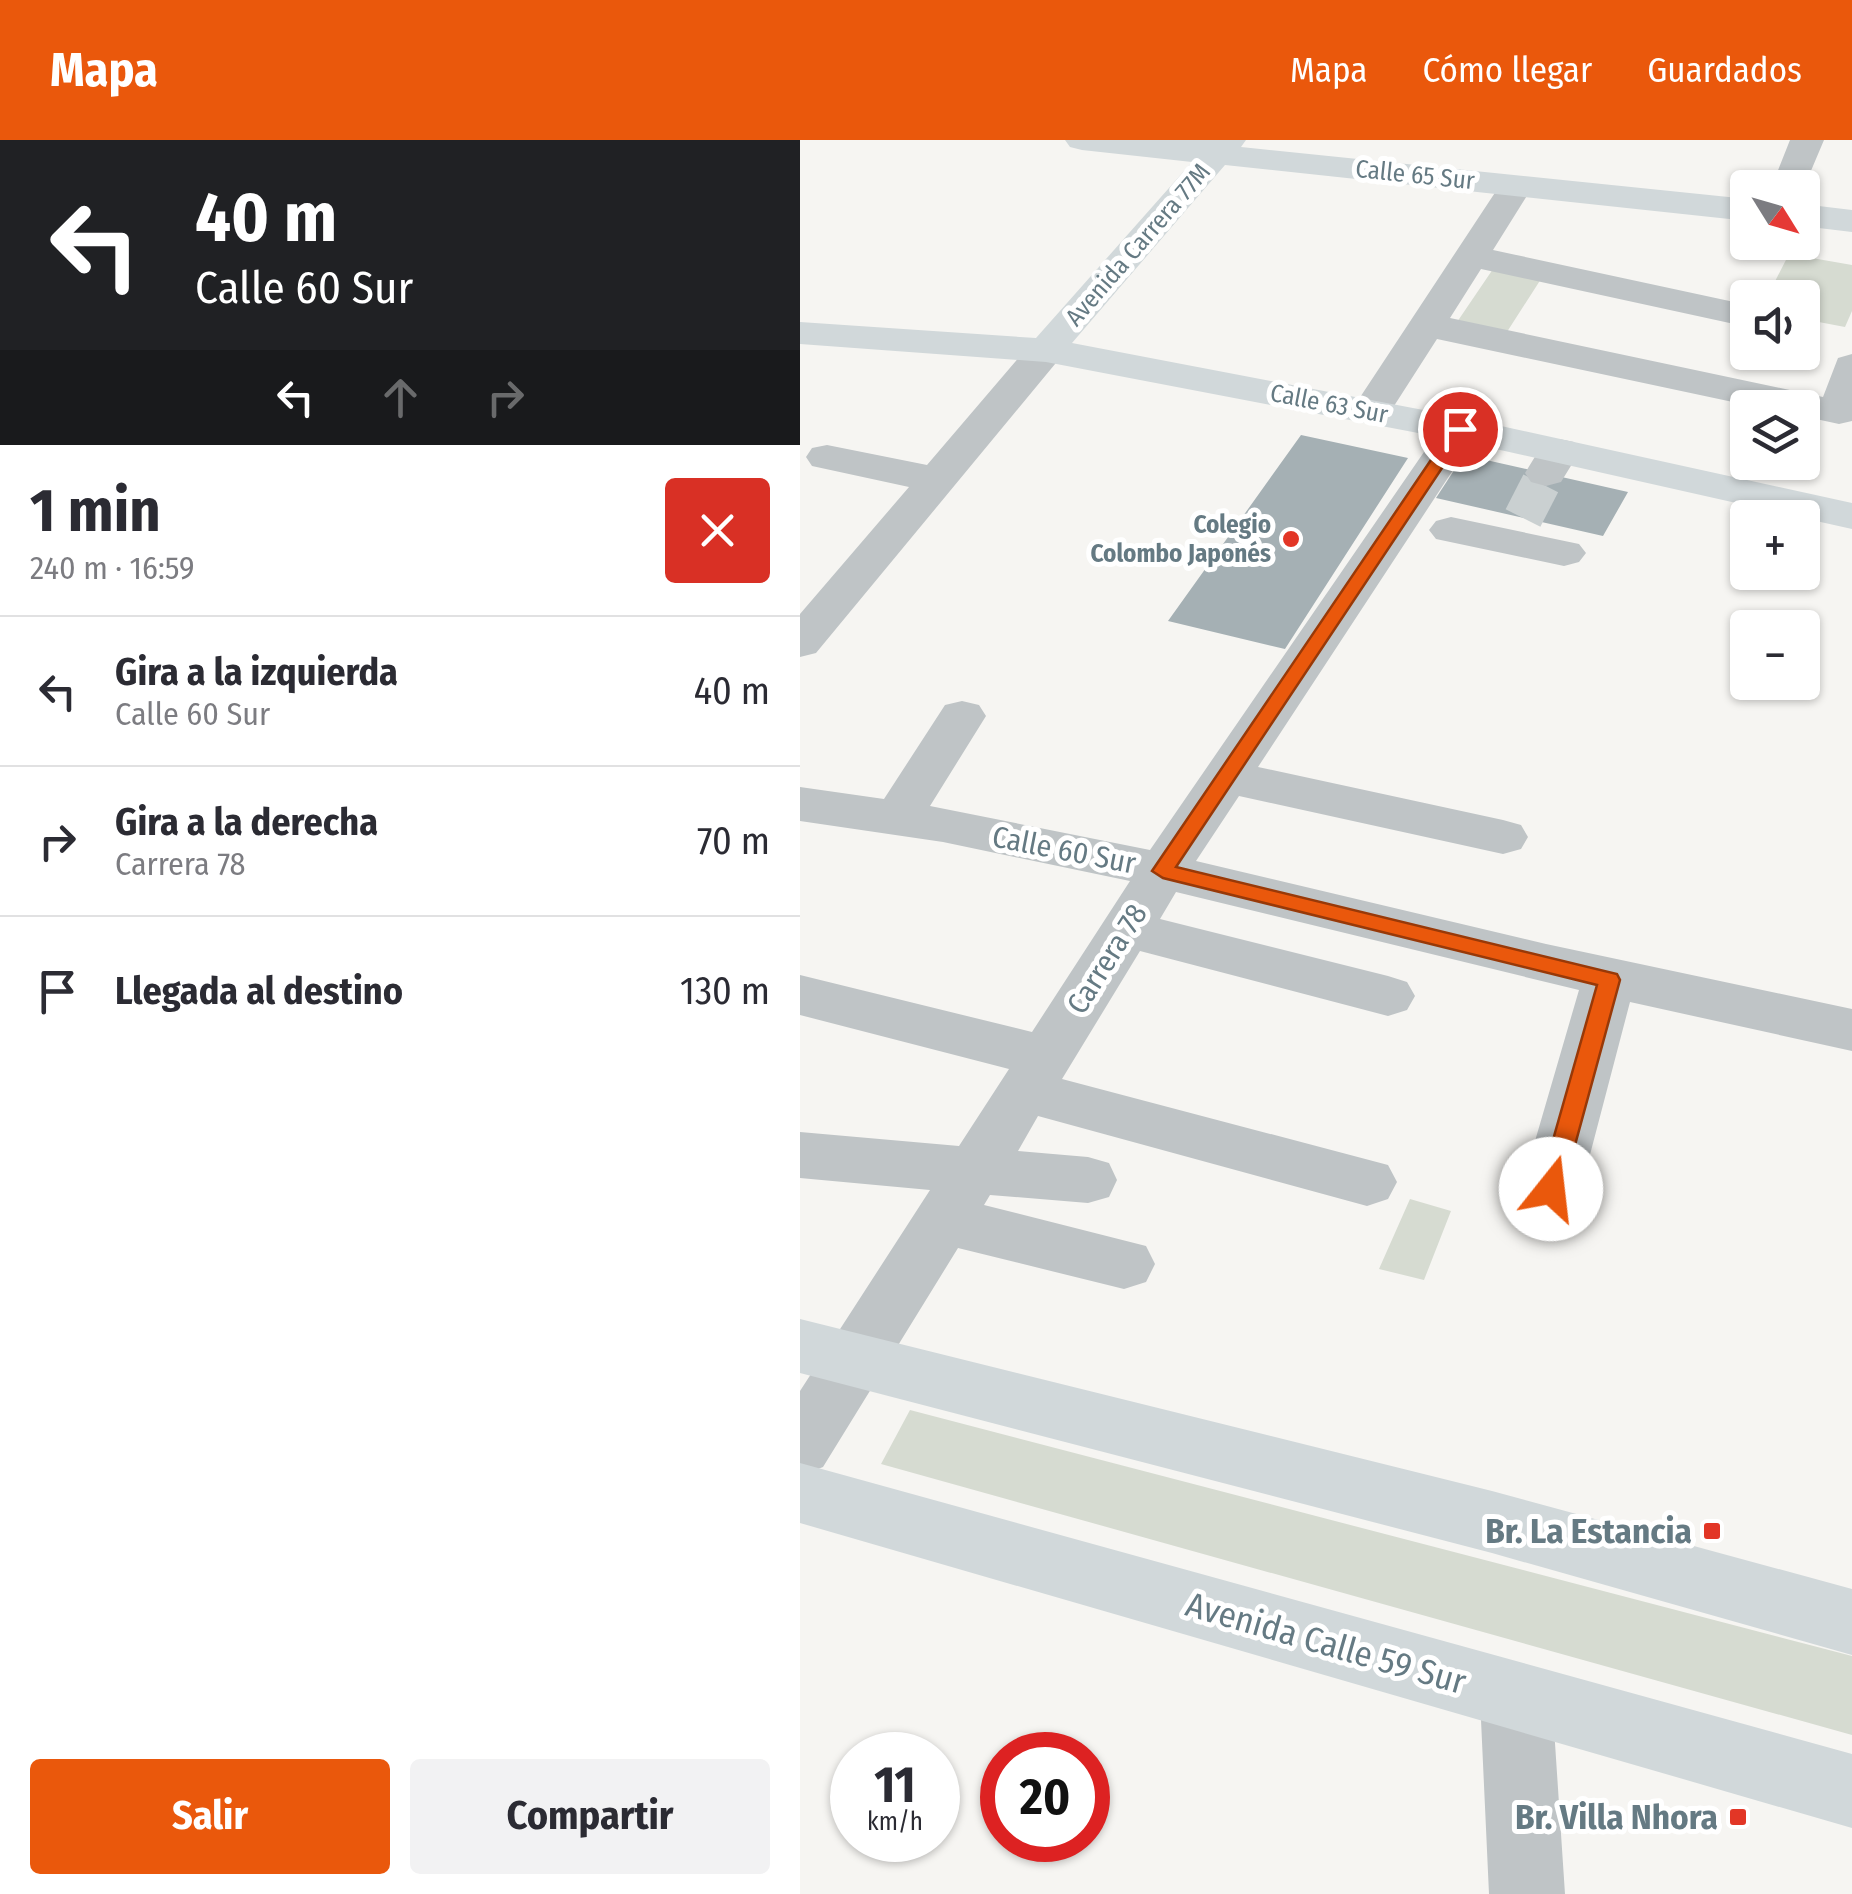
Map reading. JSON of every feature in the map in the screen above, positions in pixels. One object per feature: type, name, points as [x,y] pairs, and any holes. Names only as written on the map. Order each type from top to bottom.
[{"type":"main road","name":"Calle 65 Sur","points":[[1082,140],[1223,147],[1516,186],[1730,208]]},
{"type":"main road","name":"Avenida Carrera 77M","points":[[1046,350],[1223,147]]},
{"type":"main road","points":[[1820,217],[1852,220]]},
{"type":"main road","name":"Calle 63 Sur","points":[[800,333],[1046,350],[1460,429],[1552,462],[1852,516]]},
{"type":"main road","points":[[828,1352],[1492,1522],[1852,1622]]},
{"type":"main road","name":"Avenida Calle 59 Sur","points":[[800,1494],[1852,1791]]},
{"type":"street","points":[[1795,170],[1807,140]]},
{"type":"street","points":[[1371,412],[1516,186]]},
{"type":"street","points":[[1470,256],[1730,312]]},
{"type":"street","points":[[1426,325],[1839,412],[1852,366]]},
{"type":"street","points":[[800,643],[1046,350]]},
{"type":"street","name":"Carrera 78","points":[[800,1447],[828,1352],[958,1196],[1163,871],[1460,429]]},
{"type":"street","points":[[826,458],[936,480]]},
{"type":"street","points":[[1451,530],[1517,530],[1564,553]]},
{"type":"street","points":[[898,817],[962,716]]},
{"type":"street","points":[[1226,777],[1503,836]]},
{"type":"street","name":"Calle 60 Sur","points":[[800,804],[898,817],[1163,871],[1609,980],[1852,1030]]},
{"type":"street","points":[[1126,929],[1388,996]]},
{"type":"street","points":[[1551,1189],[1609,980]]},
{"type":"street","points":[[800,996],[1367,1182]]},
{"type":"street","points":[[800,1155],[958,1196],[1124,1264]]},
{"type":"street","points":[[958,1196],[1088,1180]]},
{"type":"street","points":[[1516,1698],[1527,1894]]},
{"type":"shaded area","points":[[1820,259],[1852,265],[1852,311],[1845,327],[1820,322],[1820,280],[1776,280],[1786,260]]},
{"type":"shaded area","points":[[1493,269],[1541,279],[1505,335],[1455,325]]},
{"type":"shaded area","points":[[1410,1199],[1451,1211],[1424,1280],[1379,1269]]},
{"type":"shaded area","points":[[910,1410],[1852,1656],[1852,1735],[881,1464]]},
{"type":"building","name":"Colegio Colombo Japonés","points":[[1301,435],[1408,458],[1285,649],[1168,621]]},
{"type":"building","points":[[1464,455],[1628,492],[1603,536],[1436,498]]},
{"type":"tunnel","points":[[1523,518],[1546,473]]},
{"type":"place","name":"Colegio Colombo Japonés","points":[[1291,539]]},
{"type":"place","name":"Br. La Estancia","points":[[1712,1531]]},
{"type":"place","name":"Br. Villa Nhora","points":[[1738,1817]]},
{"type":"route","points":[[1460,429],[1163,871],[1609,980],[1551,1189]]}]
